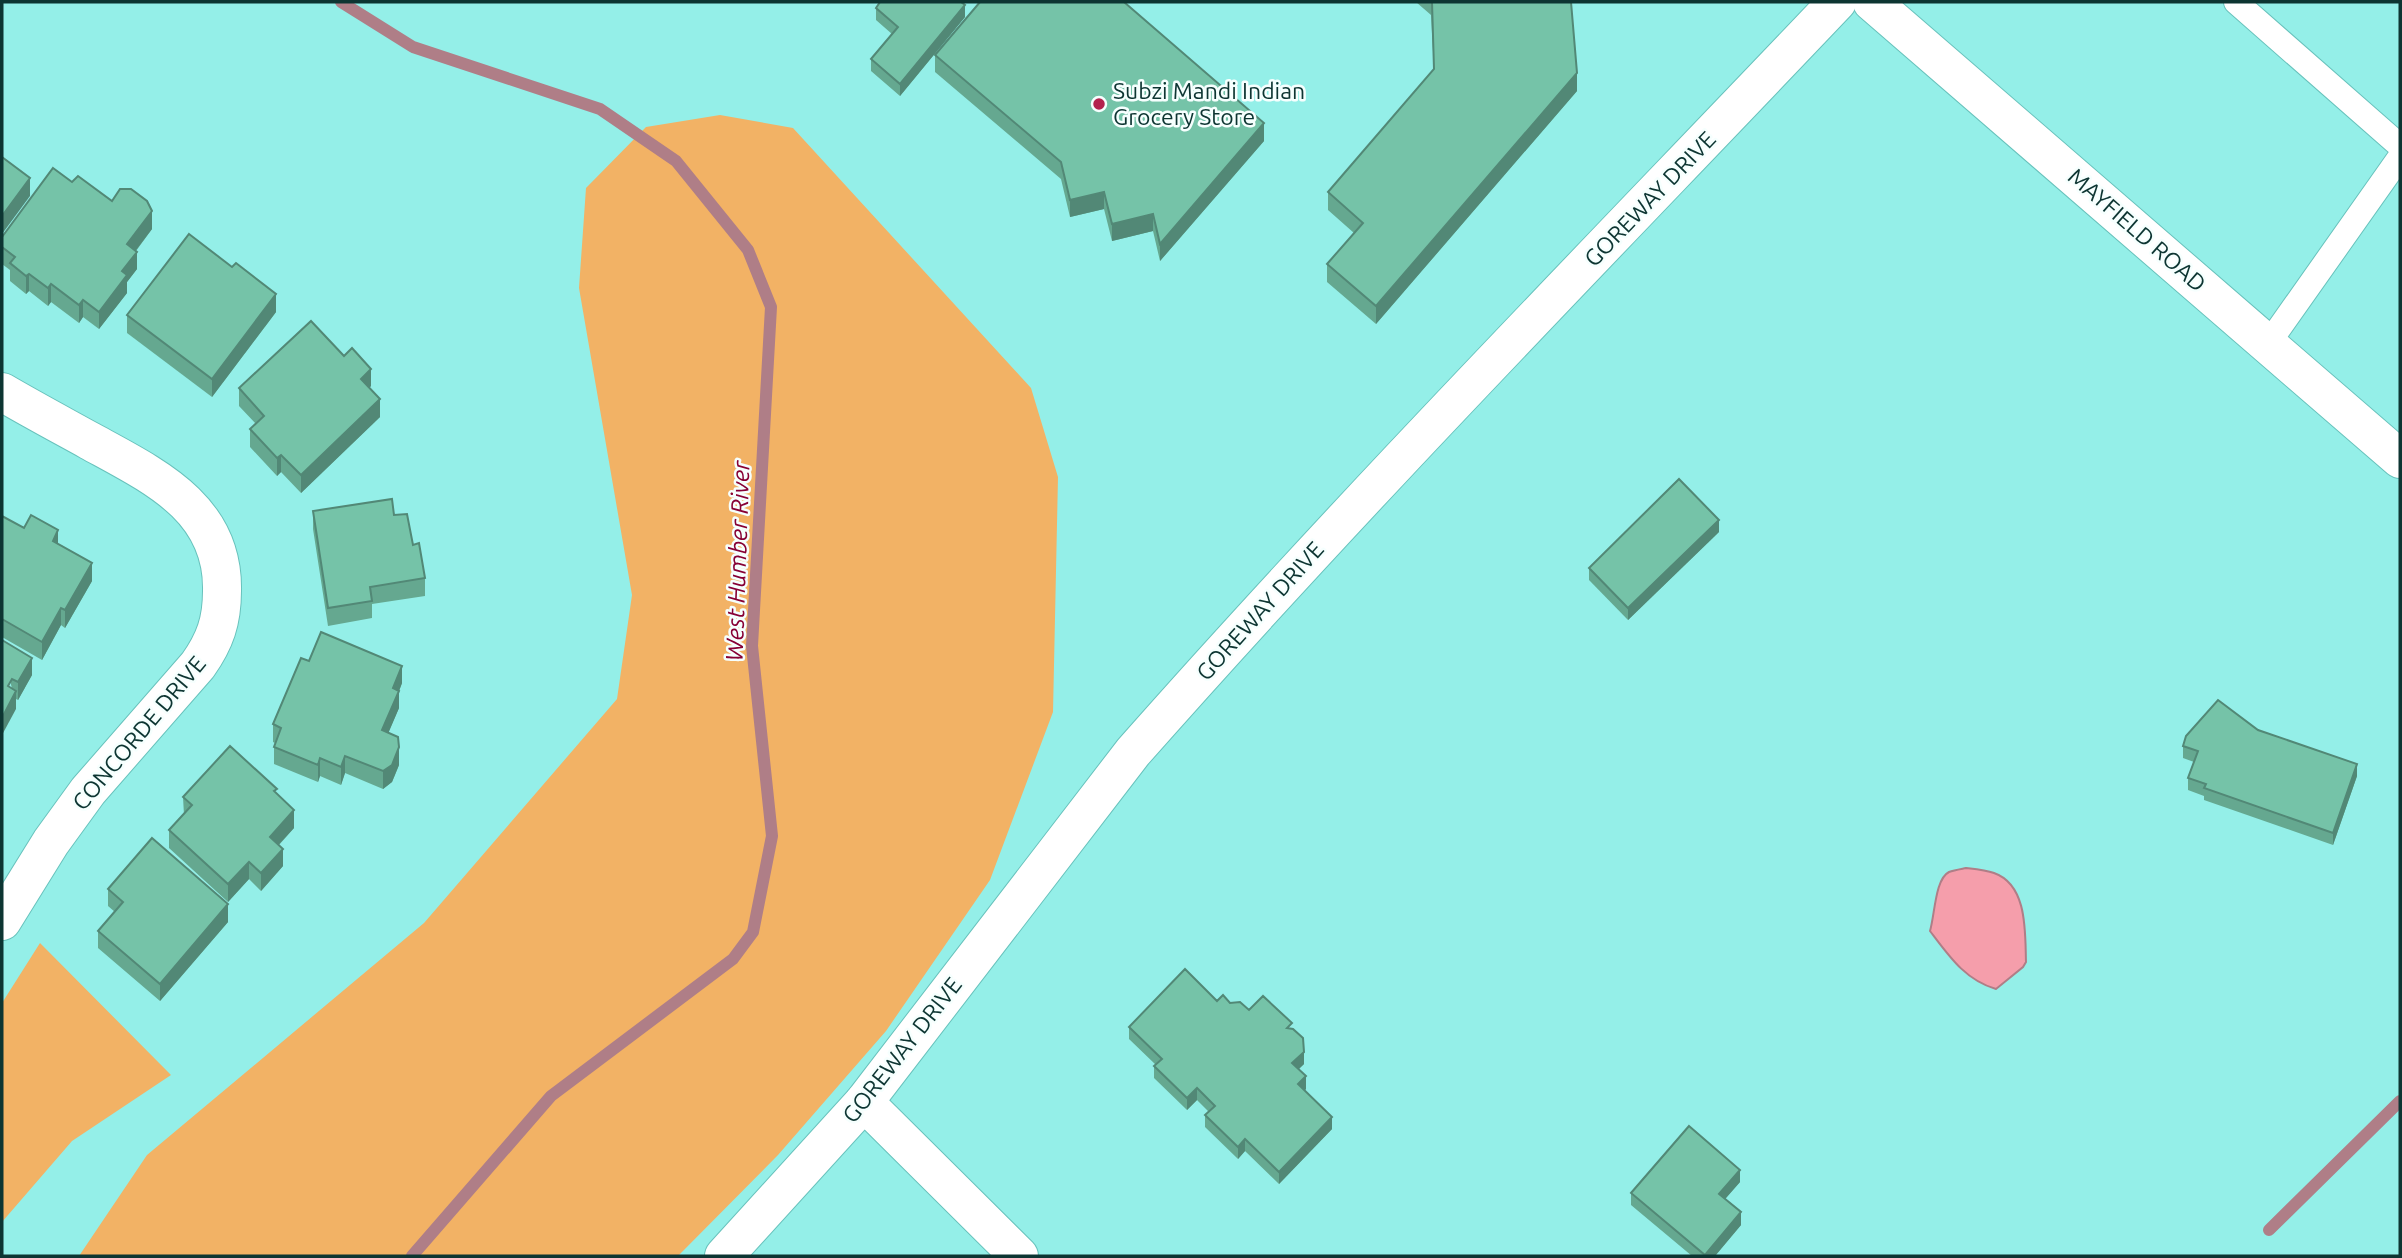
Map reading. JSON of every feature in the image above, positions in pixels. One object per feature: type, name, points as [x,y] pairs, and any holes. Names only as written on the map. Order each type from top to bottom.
[{"type":"street","name":"GOREWAY DRIVE","points":[[724,1256],[864,1102],[1133,752],[1180,699],[1320,545],[1838,2]]},
{"type":"street","name":"MAYFIELD ROAD","points":[[1872,2],[2400,459]]},
{"type":"street","name":"CONCORDE DRIVE","points":[[2,392],[131,463],[163,482],[181,497],[207,529],[220,557],[222,581],[222,612],[212,645],[198,665],[88,791],[51,842],[2,921]]},
{"type":"street","points":[[864,1102],[1019,1256]]},
{"type":"lane","points":[[2236,2],[2400,146]]},
{"type":"lane","points":[[2268,344],[2400,157]]},
{"type":"shaded area","points":[[720,115],[793,128],[1031,388],[1058,477],[1053,712],[990,880],[886,1031],[778,1155],[678,1256],[79,1256],[147,1155],[424,923],[617,699],[632,595],[579,288],[586,188],[646,127]]},
{"type":"shaded area","points":[[1966,868],[1991,872],[2005,879],[2019,899],[2022,911],[2026,962],[1996,989],[1975,980],[1967,973],[1930,931],[1936,898],[1944,876]]},
{"type":"shaded area","points":[[40,943],[171,1075],[72,1141],[2,1222],[2,1003]]},
{"type":"building","points":[[880,2],[961,2],[965,5],[900,84],[871,59],[898,27],[876,8]]},
{"type":"building","points":[[980,2],[1124,2],[1264,123],[1160,244],[1153,214],[1112,224],[1104,192],[1070,200],[1061,162],[935,55]]},
{"type":"building","points":[[1432,2],[1571,2],[1577,73],[1376,306],[1327,264],[1363,223],[1328,192],[1434,69]]},
{"type":"building","points":[[2,157],[30,178],[2,216]]},
{"type":"building","points":[[53,168],[72,182],[78,176],[112,201],[120,189],[131,189],[147,201],[152,211],[127,244],[137,252],[122,271],[127,275],[99,312],[83,300],[79,305],[51,284],[48,288],[29,274],[26,276],[10,263],[15,257],[2,247],[2,237]]},
{"type":"building","points":[[189,234],[232,267],[236,263],[276,294],[212,379],[127,315]]},
{"type":"building","points":[[311,321],[344,356],[352,348],[371,369],[361,379],[380,399],[301,475],[281,455],[277,458],[250,429],[264,416],[239,388]]},
{"type":"building","points":[[1679,479],[1719,520],[1628,608],[1589,568]]},
{"type":"building","points":[[392,499],[394,515],[407,514],[413,545],[419,543],[425,578],[370,587],[372,601],[328,608],[313,511]]},
{"type":"building","points":[[31,515],[58,530],[53,541],[92,563],[65,610],[61,608],[42,642],[2,619],[2,516],[24,528]]},
{"type":"building","points":[[321,632],[402,666],[393,688],[399,691],[382,730],[398,737],[399,747],[392,765],[383,771],[345,756],[341,767],[320,758],[318,765],[274,747],[281,728],[273,724],[301,658],[309,661]]},
{"type":"building","points":[[2,640],[32,658],[18,682],[12,679],[8,686],[16,691],[2,718]]},
{"type":"building","points":[[2218,700],[2258,730],[2357,764],[2333,833],[2204,788],[2206,784],[2188,778],[2198,751],[2183,746],[2186,736]]},
{"type":"building","points":[[230,746],[277,789],[274,791],[294,810],[270,837],[283,849],[261,873],[249,862],[228,884],[169,830],[192,805],[183,797]]},
{"type":"building","points":[[152,838],[228,904],[160,984],[98,931],[123,902],[108,889]]},
{"type":"building","points":[[1185,969],[1217,1001],[1223,995],[1230,1003],[1240,1002],[1249,1010],[1263,996],[1292,1023],[1287,1028],[1293,1029],[1303,1038],[1304,1052],[1292,1063],[1306,1076],[1298,1084],[1332,1117],[1279,1172],[1245,1139],[1238,1147],[1205,1115],[1215,1106],[1197,1088],[1187,1098],[1154,1066],[1162,1059],[1129,1027]]},
{"type":"building","points":[[1689,1126],[1740,1170],[1719,1194],[1741,1212],[1705,1255],[1631,1193]]},
{"type":"waterway","name":"West Humber River","points":[[341,2],[413,47],[600,109],[676,161],[748,250],[771,307],[752,646],[772,836],[753,932],[733,959],[551,1096],[412,1256]]},
{"type":"waterway","points":[[2269,1230],[2400,1101]]},
{"type":"place","name":"Subzi Mandi Indian Grocery Store","points":[[1099,104]]}]
